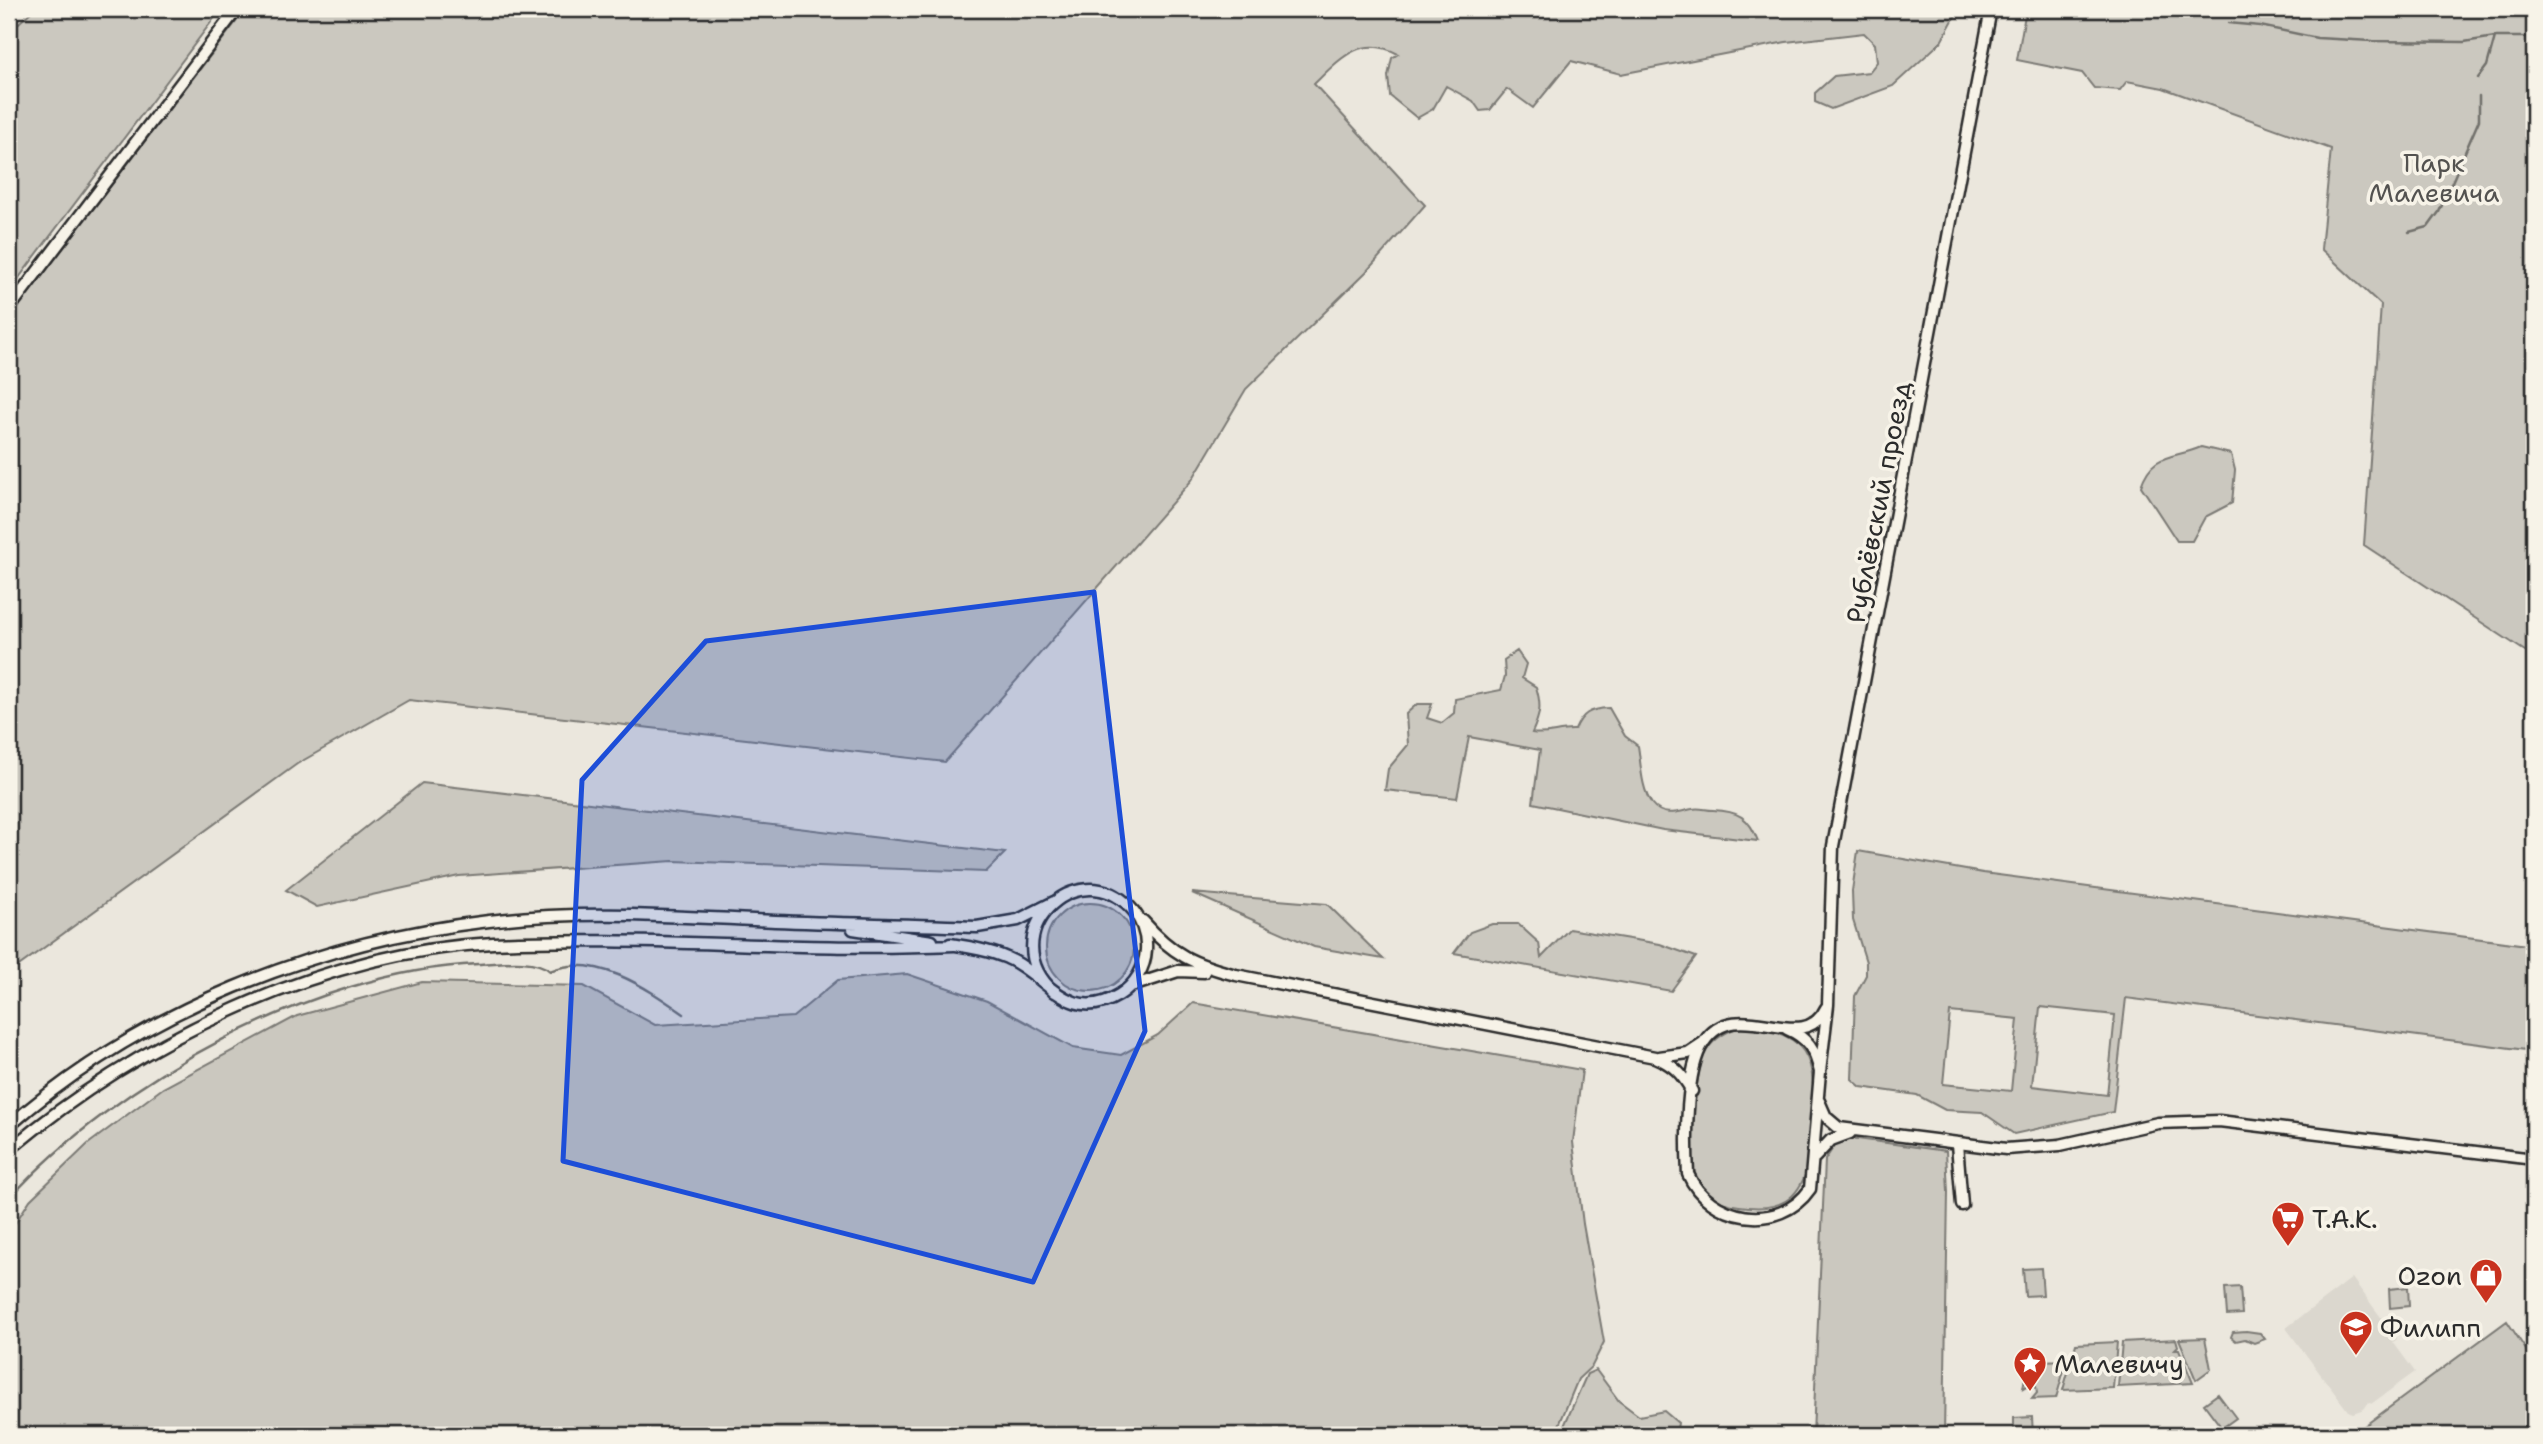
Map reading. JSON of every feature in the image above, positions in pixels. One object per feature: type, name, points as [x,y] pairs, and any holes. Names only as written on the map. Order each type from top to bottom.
[{"type":"street","points":[[9,309],[237,9]]},
{"type":"street","name":"Рублёвский проезд","points":[[1821,1072],[1828,1005],[1833,846],[1991,9]]},
{"type":"street","points":[[9,1117],[127,1042],[240,985],[357,946],[421,931],[490,920],[605,915],[977,927],[1018,920],[1079,890],[1098,890],[1116,896],[1131,908],[1160,941],[1179,956],[1197,965],[1236,975],[1655,1057],[1688,1053],[1725,1024],[1742,1021],[1787,1029],[1814,1024],[1828,1005]]},
{"type":"street","points":[[1054,902],[1037,924],[1032,951],[1037,970],[1054,992]]},
{"type":"street","points":[[1116,997],[1137,978],[1146,951],[1144,932],[1131,908]]},
{"type":"street","points":[[817,923],[954,945],[1010,959],[1054,992],[1070,1001],[1089,1004],[1116,997],[1142,981],[1178,971],[1236,975]]},
{"type":"street","points":[[9,1150],[105,1079],[185,1033],[272,995],[336,972],[387,959],[491,943],[598,942],[888,948],[954,945]]},
{"type":"street","points":[[1704,1042],[1695,1063],[1688,1174],[1695,1190],[1707,1203],[1724,1212],[1764,1216],[1778,1214],[1803,1199],[1810,1189],[1821,1072],[1816,1054],[1809,1043],[1787,1029]]},
{"type":"street","points":[[1655,1057],[1681,1073],[1692,1091]]},
{"type":"street","points":[[9,1126],[63,1084]]},
{"type":"street","points":[[1819,1101],[1832,1123],[1854,1132],[1957,1144],[2034,1148],[2158,1123],[2219,1121],[2534,1159]]},
{"type":"street","points":[[1814,1158],[1831,1140],[1854,1132]]},
{"type":"street","points":[[1957,1144],[1962,1205]]},
{"type":"highlighted area","points":[[1094,592],[1145,1031],[1033,1282],[563,1161],[582,780],[706,641]]},
{"type":"shaded area","name":"Филипп","points":[[2352,1278],[2397,1339],[2393,1342],[2415,1372],[2371,1404],[2369,1402],[2364,1409],[2353,1413],[2348,1411],[2286,1328]]},
{"type":"green space","points":[[34,9],[221,9],[9,291],[9,32]]},
{"type":"green space","points":[[246,9],[1959,9],[1941,42],[1893,86],[1831,109],[1815,102],[1815,93],[1834,76],[1869,72],[1877,62],[1875,44],[1864,33],[1786,42],[1621,74],[1571,61],[1533,108],[1507,89],[1490,110],[1480,111],[1473,101],[1446,86],[1433,109],[1417,118],[1390,96],[1388,76],[1392,58],[1398,54],[1373,47],[1352,52],[1314,84],[1425,205],[1366,272],[1246,389],[1192,480],[945,762],[409,700],[297,764],[9,973],[9,319]]},
{"type":"green space","name":"Парк Малевича","points":[[2026,9],[2534,9],[2534,657],[2364,545],[2381,305],[2321,249],[2331,149],[2163,88],[2127,81],[2120,90],[2094,88],[2082,73],[2017,60]]},
{"type":"green space","points":[[2201,447],[2231,454],[2235,470],[2232,503],[2205,517],[2192,541],[2177,541],[2141,486],[2151,467],[2157,462]]},
{"type":"green space","points":[[1517,651],[1526,664],[1522,678],[1536,687],[1539,700],[1538,716],[1532,733],[1575,730],[1588,713],[1609,708],[1625,736],[1638,746],[1648,798],[1656,808],[1666,813],[1697,808],[1736,814],[1751,826],[1758,841],[1663,830],[1533,803],[1540,750],[1469,737],[1457,798],[1385,790],[1388,769],[1408,745],[1406,714],[1417,704],[1432,704],[1427,718],[1442,723],[1454,713],[1455,699],[1501,690],[1505,676],[1504,660]]},
{"type":"green space","points":[[422,783],[1005,853],[986,872],[673,861],[459,876],[317,907],[286,890]]},
{"type":"green space","points":[[1858,851],[1983,873],[2534,946],[2534,1051],[2126,998],[2113,1112],[2014,1134],[1982,1112],[1945,1110],[1917,1095],[1861,1087],[1852,1079],[1855,996],[1866,975],[1866,962],[1853,920],[1852,891]],"holes":[[[2040,1007],[2115,1015],[2107,1095],[2032,1086]],[[1950,1012],[2018,1019],[2011,1091],[1943,1084]]]},
{"type":"green space","points":[[1192,893],[1327,904],[1383,959],[1314,947]]},
{"type":"green space","points":[[1090,903],[1115,910],[1127,922],[1134,947],[1127,972],[1115,984],[1090,991],[1065,984],[1053,972],[1046,947],[1053,922],[1065,910]]},
{"type":"green space","points":[[1492,924],[1518,924],[1539,943],[1541,958],[1569,929],[1660,944],[1696,957],[1671,991],[1454,953],[1470,932]]},
{"type":"green space","points":[[907,974],[987,1001],[1073,1048],[1121,1055],[1158,1035],[1193,1003],[1582,1070],[1573,1142],[1583,1224],[1604,1342],[1592,1366],[1578,1379],[1555,1435],[9,1435],[9,1233],[30,1200],[88,1144],[163,1088],[297,1016],[422,982],[584,986],[655,1025],[793,1017],[838,980]]},
{"type":"green space","points":[[1736,1028],[1768,1030],[1791,1039],[1804,1052],[1811,1070],[1813,1092],[1807,1169],[1793,1195],[1786,1201],[1769,1207],[1740,1206],[1719,1201],[1708,1194],[1698,1182],[1695,1173],[1694,1119],[1701,1065],[1704,1055],[1714,1042]]},
{"type":"green space","points":[[1850,1138],[1946,1151],[1948,1192],[1944,1435],[1813,1435],[1825,1160],[1835,1145]]},
{"type":"green space","points":[[2041,1268],[2043,1295],[2025,1296],[2023,1269]]},
{"type":"green space","points":[[2240,1287],[2242,1314],[2227,1315],[2225,1288]]},
{"type":"green space","points":[[2408,1287],[2409,1306],[2390,1308],[2389,1289]]},
{"type":"green space","points":[[2507,1321],[2534,1362],[2534,1435],[2352,1435]]},
{"type":"green space","points":[[2233,1332],[2260,1333],[2265,1339],[2254,1343],[2245,1339],[2236,1341],[2231,1337]]},
{"type":"green space","points":[[2205,1338],[2211,1369],[2196,1380],[2179,1339]]},
{"type":"green space","points":[[2176,1339],[2178,1346],[2175,1349],[2179,1349],[2193,1383],[2118,1387],[2122,1342]]},
{"type":"green space","points":[[2117,1342],[2113,1388],[2063,1390],[2076,1344]]},
{"type":"green space","points":[[2067,1360],[2056,1398],[2032,1399],[2037,1393],[2036,1386],[2030,1384],[2023,1388],[2026,1372],[2035,1375],[2041,1371],[2040,1361]]},
{"type":"green space","points":[[1596,1370],[1619,1401],[1639,1416],[1664,1411],[1678,1423],[1676,1435],[1560,1435],[1587,1374]]},
{"type":"green space","points":[[2218,1394],[2236,1418],[2222,1428],[2204,1404]]},
{"type":"green space","points":[[2032,1417],[2033,1435],[2014,1435],[2014,1418]]},
{"type":"waterway","points":[[2228,23],[2260,26],[2317,38],[2372,41],[2464,42],[2495,37],[2534,37]]},
{"type":"waterway","points":[[2478,78],[2487,66],[2495,37]]},
{"type":"waterway","points":[[2409,232],[2428,227],[2439,212],[2479,120],[2479,96]]},
{"type":"waterway","points":[[9,1199],[54,1155],[105,1113],[162,1074],[223,1039],[287,1010],[352,987],[416,971],[478,964],[526,962],[550,971],[567,966],[585,966],[621,976],[638,984],[684,1014]]},
{"type":"place","name":"Т.А.К.","points":[[2288,1248]]},
{"type":"place","name":"Ozon","points":[[2486,1305]]},
{"type":"place","name":"Филипп","points":[[2356,1357]]},
{"type":"place","name":"Малевичу","points":[[2030,1393]]}]
